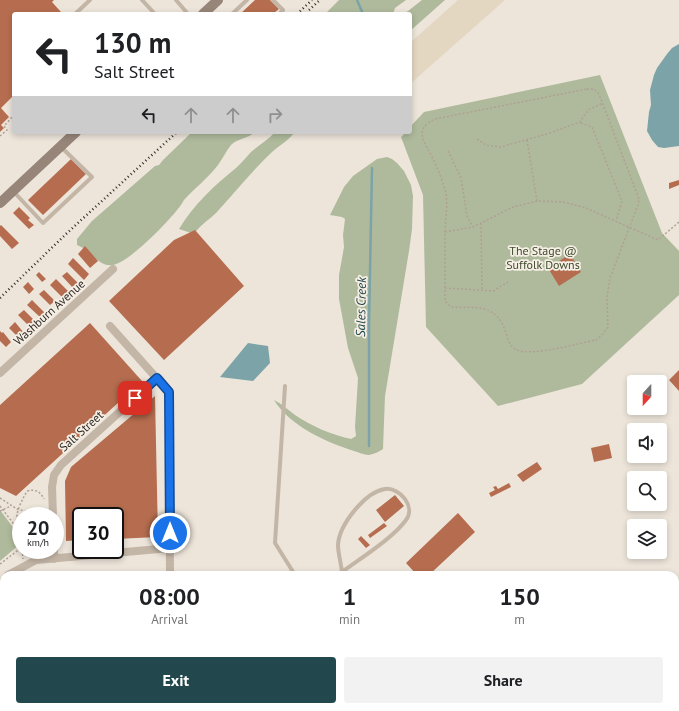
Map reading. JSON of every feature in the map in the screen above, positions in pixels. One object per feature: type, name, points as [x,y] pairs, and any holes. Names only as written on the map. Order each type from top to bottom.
[{"type":"main road","points":[[208,12],[218,0]]},
{"type":"main road","points":[[0,203],[74,134]]},
{"type":"street","name":"Washburn Avenue","points":[[0,373],[113,269]]},
{"type":"street","points":[[110,326],[169,392],[170,571]]},
{"type":"street","name":"Salt Street","points":[[53,507],[52,487],[54,475],[61,465],[157,378]]},
{"type":"street","points":[[64,558],[170,548]]},
{"type":"street","points":[[15,571],[36,560],[54,559]]},
{"type":"lane","points":[[77,12],[90,0]]},
{"type":"lane","points":[[142,0],[153,12]]},
{"type":"lane","points":[[234,12],[247,0]]},
{"type":"lane","points":[[273,0],[283,10],[281,12]]},
{"type":"lane","points":[[179,1],[187,12]]},
{"type":"lane","points":[[13,191],[43,223],[92,177],[61,146]]},
{"type":"lane","points":[[285,386],[275,543],[292,571]]},
{"type":"lane","points":[[342,571],[338,544],[345,522],[365,500],[375,493],[386,489],[398,492],[407,501],[409,510],[407,519],[389,538],[345,571]]},
{"type":"path","points":[[587,89],[594,89],[599,94],[603,103],[640,199],[630,227],[610,278],[607,297],[608,327],[603,334],[596,340],[534,352],[515,349],[510,344],[504,327],[495,314],[486,308],[451,307],[445,301],[446,193],[434,160],[422,138],[423,129],[428,122],[435,118],[587,89]]},
{"type":"path","points":[[477,139],[486,145],[500,147],[527,140],[580,122],[588,110],[603,103]]},
{"type":"path","points":[[0,136],[7,130],[4,126],[12,117]]},
{"type":"path","points":[[580,122],[592,127],[622,201],[616,220]]},
{"type":"path","points":[[527,140],[537,201]]},
{"type":"path","points":[[448,151],[461,178],[466,216],[473,227]]},
{"type":"path","points":[[445,232],[473,227],[491,217],[513,208],[537,201],[563,202],[586,208],[616,220],[658,240],[679,222]]},
{"type":"path","points":[[481,223],[482,290]]},
{"type":"path","points":[[445,288],[493,291],[508,282]]},
{"type":"path","points":[[18,507],[26,491],[34,489],[41,493],[46,502]]},
{"type":"path","points":[[0,498],[14,507]]},
{"type":"path","points":[[0,511],[12,505]]},
{"type":"path","points":[[0,506],[12,521]]},
{"type":"path","points":[[0,564],[12,555]]},
{"type":"green space","points":[[339,0],[406,0],[395,8],[394,12],[327,12]]},
{"type":"green space","points":[[422,0],[445,0],[412,29],[412,12],[406,12]]},
{"type":"green space","name":"The Stage @ Suffolk Downs","points":[[600,75],[662,233],[679,251],[679,295],[582,384],[498,406],[426,327],[423,195],[401,137],[404,134],[412,134],[412,125],[424,112]]},
{"type":"green space","points":[[190,134],[252,134],[231,145],[214,170],[184,200],[165,224],[147,242],[120,263],[113,265],[104,264],[85,249],[77,245],[77,239],[92,221],[163,160]]},
{"type":"green space","points":[[273,134],[293,134],[265,159],[216,213],[194,234],[179,229],[191,211],[205,196],[251,152]]},
{"type":"green space","points":[[387,157],[397,163],[404,171],[411,185],[413,196],[412,229],[385,396],[383,449],[369,455],[332,443],[310,432],[289,418],[274,400],[301,419],[322,430],[351,439],[356,436],[355,427],[358,378],[348,348],[339,299],[339,275],[344,247],[343,235],[345,219],[330,215],[344,187],[353,176],[377,159]]},
{"type":"green space","points":[[0,510],[12,526],[12,551],[0,561]]},
{"type":"shaded area","points":[[458,0],[505,0],[412,82],[412,41]]},
{"type":"water","points":[[679,44],[679,146],[664,148],[658,147],[647,131],[651,105],[650,90],[657,68],[672,48]]},
{"type":"water","points":[[248,343],[268,346],[270,363],[253,381],[220,377]]},
{"type":"building","points":[[0,0],[54,0],[52,2],[61,12],[12,12],[12,97],[1,108],[9,117],[1,125],[4,128],[0,132]]},
{"type":"building","points":[[255,0],[270,0],[279,9],[275,12],[242,12]]},
{"type":"building","points":[[71,159],[86,174],[43,215],[28,200]]},
{"type":"building","points":[[679,180],[679,185],[669,189],[669,183]]},
{"type":"building","points":[[19,207],[30,218],[28,220],[34,225],[29,229],[13,213]]},
{"type":"building","points":[[1,225],[19,243],[12,249],[0,236]]},
{"type":"building","points":[[195,230],[244,286],[164,360],[109,301],[174,240]]},
{"type":"building","points":[[85,246],[98,261],[90,268],[78,254]]},
{"type":"building","points":[[570,254],[581,272],[559,286],[548,268]]},
{"type":"building","points":[[73,258],[89,274],[84,280],[68,264]]},
{"type":"building","points":[[39,272],[46,279],[42,282],[36,275]]},
{"type":"building","points":[[67,272],[78,283],[73,288],[62,276]]},
{"type":"building","points":[[56,279],[69,292],[63,298],[50,285]]},
{"type":"building","points":[[28,282],[34,289],[29,294],[23,287]]},
{"type":"building","points":[[44,290],[55,301],[50,305],[39,294]]},
{"type":"building","points":[[32,300],[45,313],[41,318],[27,305]]},
{"type":"building","points":[[24,310],[35,321],[29,326],[18,315]]},
{"type":"building","points":[[15,322],[24,333],[19,338],[9,328]]},
{"type":"building","points":[[90,323],[142,381],[16,496],[0,488],[0,405]]},
{"type":"building","points":[[0,331],[2,333],[3,332],[11,342],[6,347],[0,341]]},
{"type":"building","points":[[679,370],[679,391],[669,380]]},
{"type":"building","points":[[155,396],[158,537],[124,539],[124,507],[72,507],[72,541],[66,541],[65,481],[71,467]]},
{"type":"building","points":[[609,444],[612,458],[594,462],[591,448]]},
{"type":"building","points":[[537,462],[542,469],[523,482],[517,475]]},
{"type":"building","points":[[509,483],[511,487],[491,497],[489,493],[495,490],[493,487],[496,486],[498,489]]},
{"type":"building","points":[[395,495],[404,506],[385,522],[376,510]]},
{"type":"building","points":[[458,513],[475,532],[433,571],[413,571],[406,563]]},
{"type":"building","points":[[384,523],[387,526],[370,538],[368,535]]},
{"type":"building","points":[[361,536],[370,545],[366,548],[358,539]]},
{"type":"waterway","name":"Sales Creek","points":[[357,0],[362,12]]},
{"type":"waterway","name":"Sales Creek","points":[[369,446],[369,324],[372,168]]},
{"type":"railway","points":[[299,12],[312,0]]},
{"type":"railway","points":[[309,10],[320,0]]},
{"type":"railway","points":[[0,298],[66,234],[175,134]]},
{"type":"route","points":[[135,398],[157,378],[169,392],[170,533]]}]
